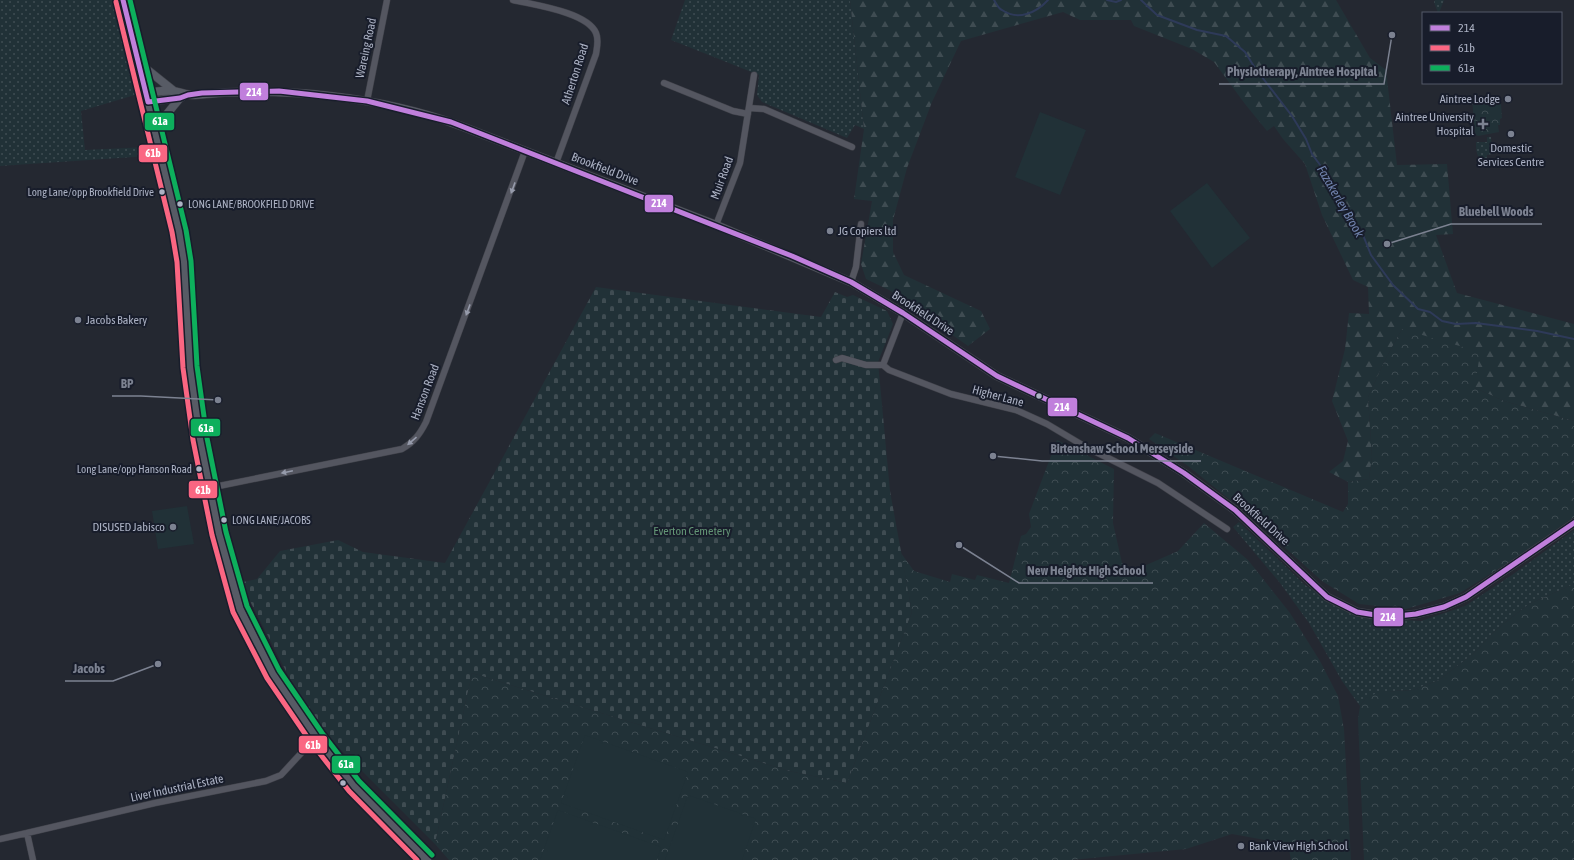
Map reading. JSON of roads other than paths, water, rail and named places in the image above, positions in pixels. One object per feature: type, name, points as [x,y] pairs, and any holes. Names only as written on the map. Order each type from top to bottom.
[{"type":"street","points":[[123,0],[179,231],[184,262],[190,366],[209,488],[219,534],[240,609],[273,674],[316,737],[354,786],[427,860]]},
{"type":"street","name":"Wareing Road","points":[[367,101],[387,0]]},
{"type":"street","name":"Atherton Road","points":[[513,0],[576,15],[588,23],[596,32],[598,44],[596,54],[556,163]]},
{"type":"street","points":[[139,63],[178,95],[156,132]]},
{"type":"street","name":"Muir Road","points":[[716,225],[740,164],[754,76]]},
{"type":"street","points":[[664,82],[733,111],[764,109],[852,147]]},
{"type":"street","name":"Brookfield Drive","points":[[146,92],[166,91],[178,95]]},
{"type":"street","name":"Brookfield Drive","points":[[148,102],[178,95],[223,92],[279,91],[367,101],[451,122],[716,225],[851,282],[903,314],[997,376],[1128,438],[1184,473],[1234,510],[1327,597],[1357,612],[1388,617],[1416,614],[1444,607],[1466,598],[1574,523]]},
{"type":"street","name":"Hanson Road","points":[[209,488],[402,449],[411,444],[420,434],[426,422],[526,151]]},
{"type":"street","points":[[851,282],[856,267],[861,224]]},
{"type":"street","points":[[883,365],[903,314]]},
{"type":"street","name":"Higher Lane","points":[[836,360],[842,358],[866,365],[883,365],[889,370],[951,394],[1016,410],[1047,424],[1084,446],[1158,483],[1227,529]]},
{"type":"street","name":"Liver Industrial Estate","points":[[0,839],[155,803],[266,781],[281,775],[316,737]]},
{"type":"street","points":[[27,833],[33,860]]},
{"type":"waterway","name":"Fazakerley Brook","points":[[994,0],[998,7],[1014,15],[1032,12],[1048,0]]},
{"type":"waterway","name":"Fazakerley Brook","points":[[1107,0],[1116,2],[1121,0]]},
{"type":"waterway","name":"Fazakerley Brook","points":[[1141,0],[1157,15],[1197,30],[1226,36],[1245,52],[1255,68],[1292,116],[1306,139],[1312,154],[1329,177],[1338,196],[1349,209],[1353,221],[1363,235],[1371,255],[1393,285],[1418,309],[1430,312],[1442,321],[1456,324],[1476,323],[1537,331],[1574,339]]},
{"type":"place","name":"Physiotherapy, Aintree Hospital","points":[[1392,35]]},
{"type":"place","name":"Aintree Lodge","points":[[1508,99]]},
{"type":"place","name":"Aintree University Hospital","points":[[1483,124]]},
{"type":"place","name":"Domestic Services Centre","points":[[1511,134]]},
{"type":"place","name":"Long Lane/opp Brookfield Drive","points":[[162,192]]},
{"type":"place","name":"LONG LANE/BROOKFIELD DRIVE","points":[[180,204]]},
{"type":"place","name":"JG Copiers ltd","points":[[830,231]]},
{"type":"place","name":"Bluebell Woods","points":[[1387,244]]},
{"type":"place","name":"Jacobs Bakery","points":[[78,320]]},
{"type":"place","name":"BP","points":[[218,400]]},
{"type":"place","name":"Birtenshaw School Merseyside","points":[[993,456]]},
{"type":"place","name":"Long Lane/opp Hanson Road","points":[[199,469]]},
{"type":"place","name":"LONG LANE/JACOBS","points":[[224,520]]},
{"type":"place","name":"DISUSED Jabisco","points":[[173,527]]},
{"type":"place","name":"New Heights High School","points":[[959,545]]},
{"type":"place","name":"Jacobs","points":[[158,664]]},
{"type":"place","name":"Bank View High School","points":[[1241,846]]},
{"type":"park label","name":"Everton Cemetery","points":[[692,531]]}]
